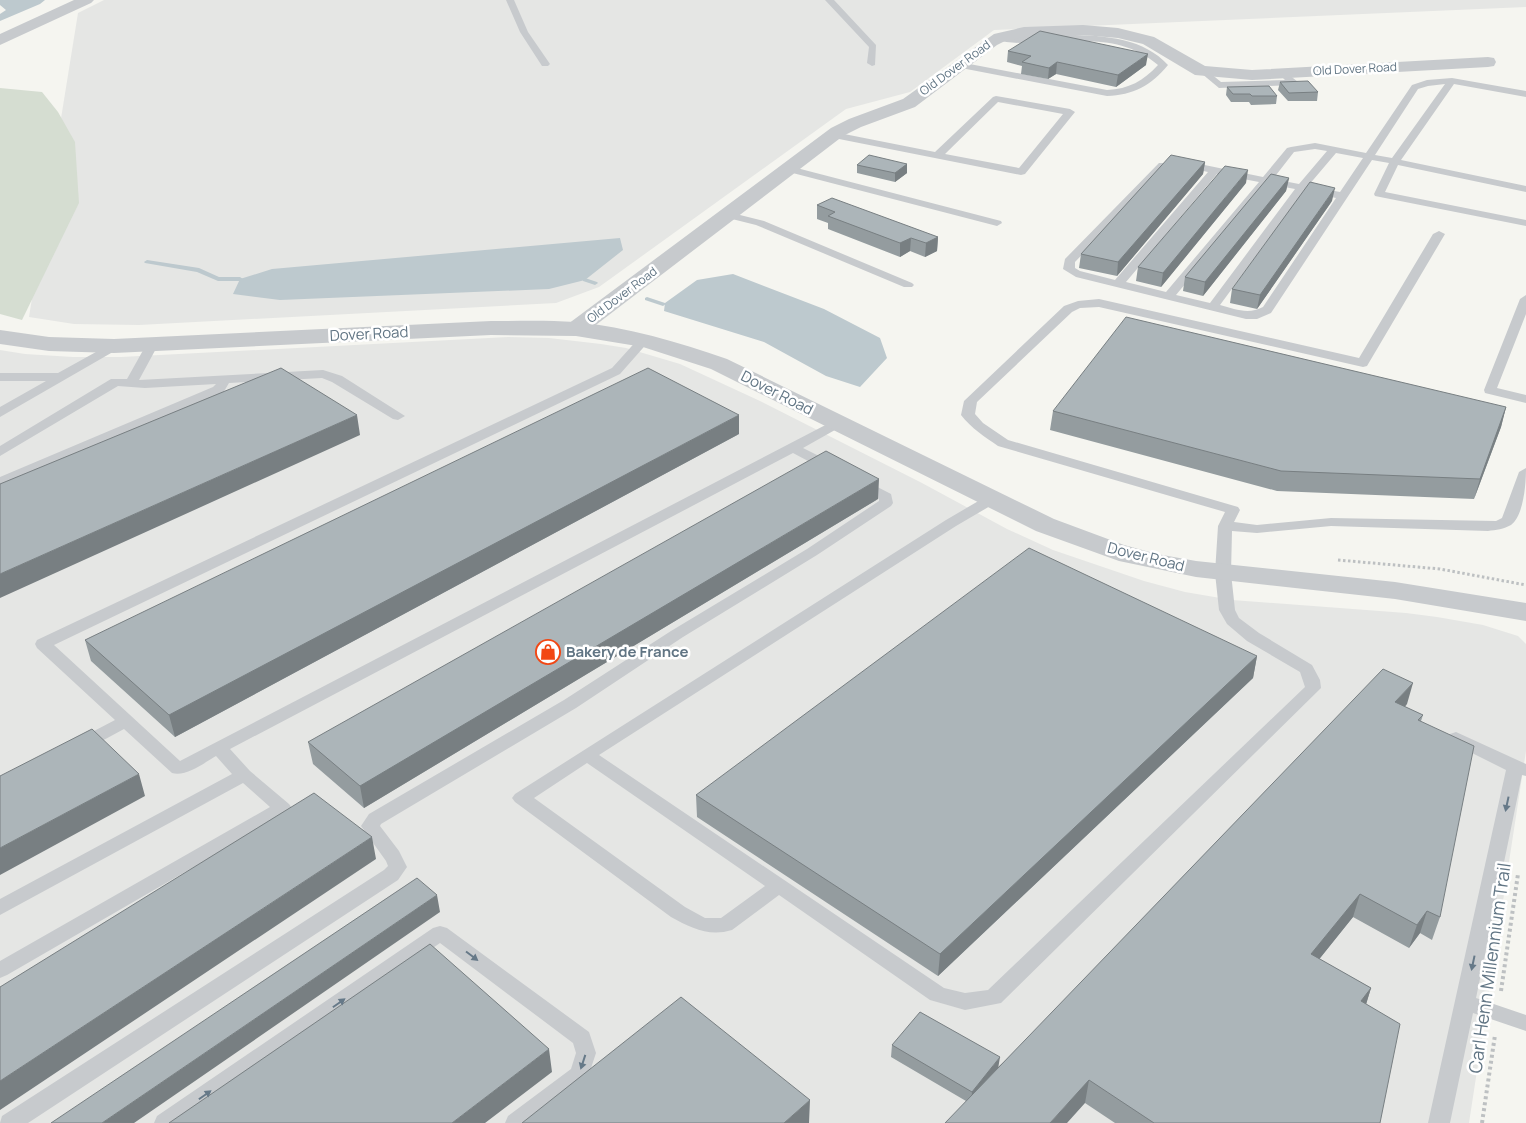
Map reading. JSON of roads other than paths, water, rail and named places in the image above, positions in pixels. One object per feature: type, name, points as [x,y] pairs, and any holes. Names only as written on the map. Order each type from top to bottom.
[{"type":"street","points":[[0,40],[86,0]]},
{"type":"street","name":"Old Dover Road","points":[[576,330],[834,135],[855,123],[909,103],[998,38],[1024,32],[1083,30],[1118,33],[1148,40],[1204,71],[1252,75],[1488,62]]},
{"type":"street","name":"Dover Road","points":[[0,336],[49,344],[114,346],[491,328],[576,330],[644,340],[687,352],[719,364],[992,500],[1084,541],[1157,562],[1223,573],[1389,590],[1493,605],[1526,612]]},
{"type":"lane","points":[[510,0],[524,32],[545,64]]},
{"type":"lane","points":[[829,0],[873,47],[872,63]]},
{"type":"lane","points":[[959,66],[1107,93],[1125,93],[1136,90],[1163,65],[1150,52],[1109,40],[1080,37],[1014,40],[998,38]]},
{"type":"lane","points":[[1452,81],[1394,162],[1379,194],[1526,223]]},
{"type":"lane","points":[[1342,196],[1180,163],[1164,164],[1069,261],[1069,269],[1076,274],[1246,315],[1257,315],[1267,310],[1415,87],[1427,83],[1452,81],[1526,94]]},
{"type":"lane","points":[[834,135],[937,156],[1021,172],[1070,112],[996,99],[937,156]]},
{"type":"lane","points":[[1170,296],[1264,180],[1291,150],[1299,147],[1315,146],[1334,149],[1526,189]]},
{"type":"lane","points":[[1213,307],[1302,188],[1334,149]]},
{"type":"lane","points":[[789,169],[997,223]]},
{"type":"lane","points":[[1118,284],[1215,170]]},
{"type":"lane","points":[[728,215],[760,223],[908,285]]},
{"type":"lane","points":[[587,755],[937,994],[957,1002],[973,1002],[994,997],[1313,688],[1312,680],[1306,669],[1253,637],[1233,621],[1227,610],[1223,573],[1225,526],[1233,510],[1003,443],[978,426],[968,415],[971,401],[1068,309],[1078,305],[1099,303],[1363,363],[1439,234]]},
{"type":"lane","points":[[1526,299],[1521,327],[1490,390],[1526,399]]},
{"type":"lane","points":[[644,340],[616,371],[43,644],[178,769],[793,448],[837,423]]},
{"type":"lane","points":[[132,383],[152,345]]},
{"type":"lane","points":[[0,413],[114,346]]},
{"type":"lane","points":[[0,452],[116,382],[145,384],[323,374],[338,379],[398,416]]},
{"type":"lane","points":[[0,377],[60,377]]},
{"type":"lane","points":[[0,482],[218,390],[225,380]]},
{"type":"lane","points":[[10,1123],[390,875],[398,867],[395,858],[370,826],[375,819],[570,704],[677,634],[812,552],[886,502],[886,497],[793,448]]},
{"type":"lane","points":[[1225,526],[1257,529],[1332,522],[1488,527],[1500,525],[1508,520],[1526,472]]},
{"type":"lane","points":[[778,886],[725,924],[702,925],[678,912],[521,798],[942,528],[992,500]]},
{"type":"lane","points":[[67,752],[126,721]]},
{"type":"lane","points":[[1438,729],[1521,768],[1465,1002],[1439,1123]]},
{"type":"lane","points":[[0,970],[283,808],[244,775],[218,748]]},
{"type":"lane","points":[[0,908],[244,775]]},
{"type":"lane","points":[[165,1123],[440,933],[582,1038],[586,1053],[580,1074],[516,1123]]},
{"type":"lane","points":[[1465,1002],[1526,1023]]},
{"type":"waterway","points":[[147,262],[199,270],[218,279],[240,279]]},
{"type":"waterway","points":[[585,280],[595,283]]},
{"type":"waterway","points":[[647,299],[663,304]]},
{"type":"place","name":"Bakery de France","points":[[548,652]]}]
